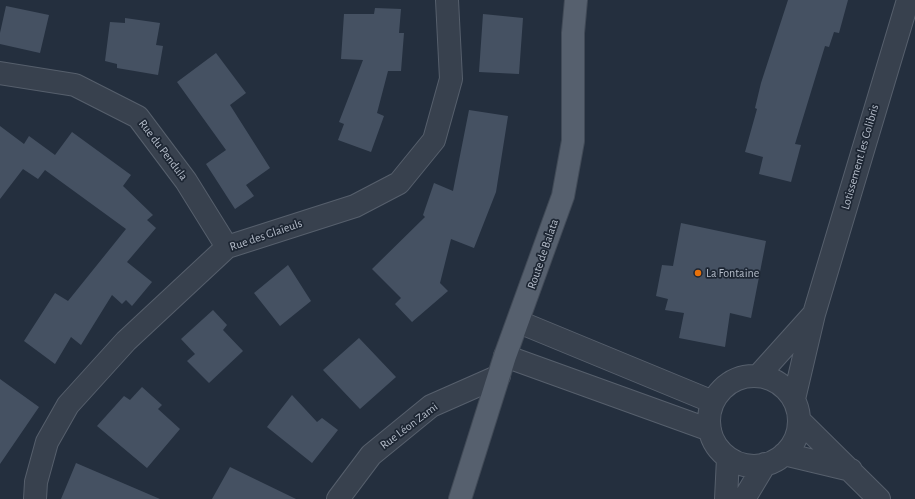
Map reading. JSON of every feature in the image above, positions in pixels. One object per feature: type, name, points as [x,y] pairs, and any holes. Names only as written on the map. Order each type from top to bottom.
[{"type":"main road","name":"Route de Balata","points":[[460,499],[502,366],[563,196],[573,141],[573,33],[576,0]]},
{"type":"street","name":"Rue des Glaïeuls","points":[[35,499],[36,482],[47,442],[68,405],[126,341],[227,247],[355,206],[400,183],[434,140],[450,79],[447,0]]},
{"type":"street","name":"Lotissement les Colibris","points":[[794,399],[814,314],[908,0]]},
{"type":"street","name":"Rue du Pendula","points":[[0,73],[75,85],[138,117],[186,181],[227,247]]},
{"type":"street","name":"Lotissement les Colibris","points":[[758,376],[814,314]]},
{"type":"street","points":[[519,322],[713,402]]},
{"type":"street","points":[[502,366],[710,430]]},
{"type":"street","name":"Rue Léon Zami","points":[[338,499],[371,455],[431,406],[502,366]]},
{"type":"street","points":[[744,376],[758,376],[773,379],[785,387],[794,399],[800,420],[798,432],[792,444],[784,454],[775,460],[765,464],[752,466],[739,463],[728,458],[713,440],[710,430],[709,416],[713,402],[720,390],[731,382],[744,376]]},
{"type":"street","points":[[800,420],[879,499]]},
{"type":"street","points":[[784,454],[851,470]]},
{"type":"street","points":[[726,499],[728,458]]},
{"type":"street","points":[[744,499],[765,464]]},
{"type":"building","points":[[788,0],[848,0],[839,33],[834,32],[829,47],[825,46],[795,144],[801,145],[791,182],[759,174],[763,157],[745,152],[757,109],[755,108],[761,83]]},
{"type":"building","points":[[6,6],[49,15],[40,53],[0,44],[0,33]]},
{"type":"building","points":[[375,8],[401,9],[399,33],[404,33],[401,71],[388,71],[377,113],[384,116],[371,152],[338,140],[344,124],[339,122],[363,60],[341,59],[344,14],[374,14]]},
{"type":"building","points":[[483,14],[523,18],[519,74],[479,72]]},
{"type":"building","points":[[125,18],[160,23],[156,45],[163,46],[158,75],[117,68],[117,64],[105,61],[110,22],[125,23]]},
{"type":"building","points":[[216,53],[246,93],[230,105],[270,168],[246,185],[254,196],[235,209],[206,164],[226,150],[177,82]]},
{"type":"building","points":[[469,110],[508,116],[496,192],[474,248],[451,239],[440,283],[448,291],[412,322],[395,304],[401,298],[372,269],[425,217],[423,215],[434,183],[453,191]]},
{"type":"building","points":[[0,126],[24,144],[29,136],[55,155],[72,132],[131,175],[123,186],[153,215],[147,220],[156,228],[127,262],[152,282],[132,306],[126,300],[122,304],[112,295],[81,345],[71,337],[55,364],[24,341],[55,293],[68,301],[126,229],[45,170],[38,179],[23,169],[0,199]]},
{"type":"building","points":[[681,223],[766,241],[751,318],[730,313],[725,347],[679,338],[684,313],[665,310],[668,299],[656,296],[662,265],[673,266]]},
{"type":"building","points":[[288,265],[311,301],[280,326],[254,293]]},
{"type":"building","points":[[213,310],[227,325],[223,330],[243,351],[209,383],[187,361],[195,354],[181,339]]},
{"type":"building","points":[[359,338],[396,377],[360,409],[323,370]]},
{"type":"building","points":[[0,379],[39,407],[0,464]]},
{"type":"building","points":[[142,387],[162,405],[158,409],[180,429],[147,468],[97,426],[124,396],[130,400]]},
{"type":"building","points":[[292,395],[317,422],[322,418],[338,430],[312,463],[267,427]]},
{"type":"building","points":[[76,463],[160,499],[61,499]]},
{"type":"building","points":[[230,467],[296,499],[212,499]]},
{"type":"place","name":"La Fontaine","points":[[698,273]]}]
